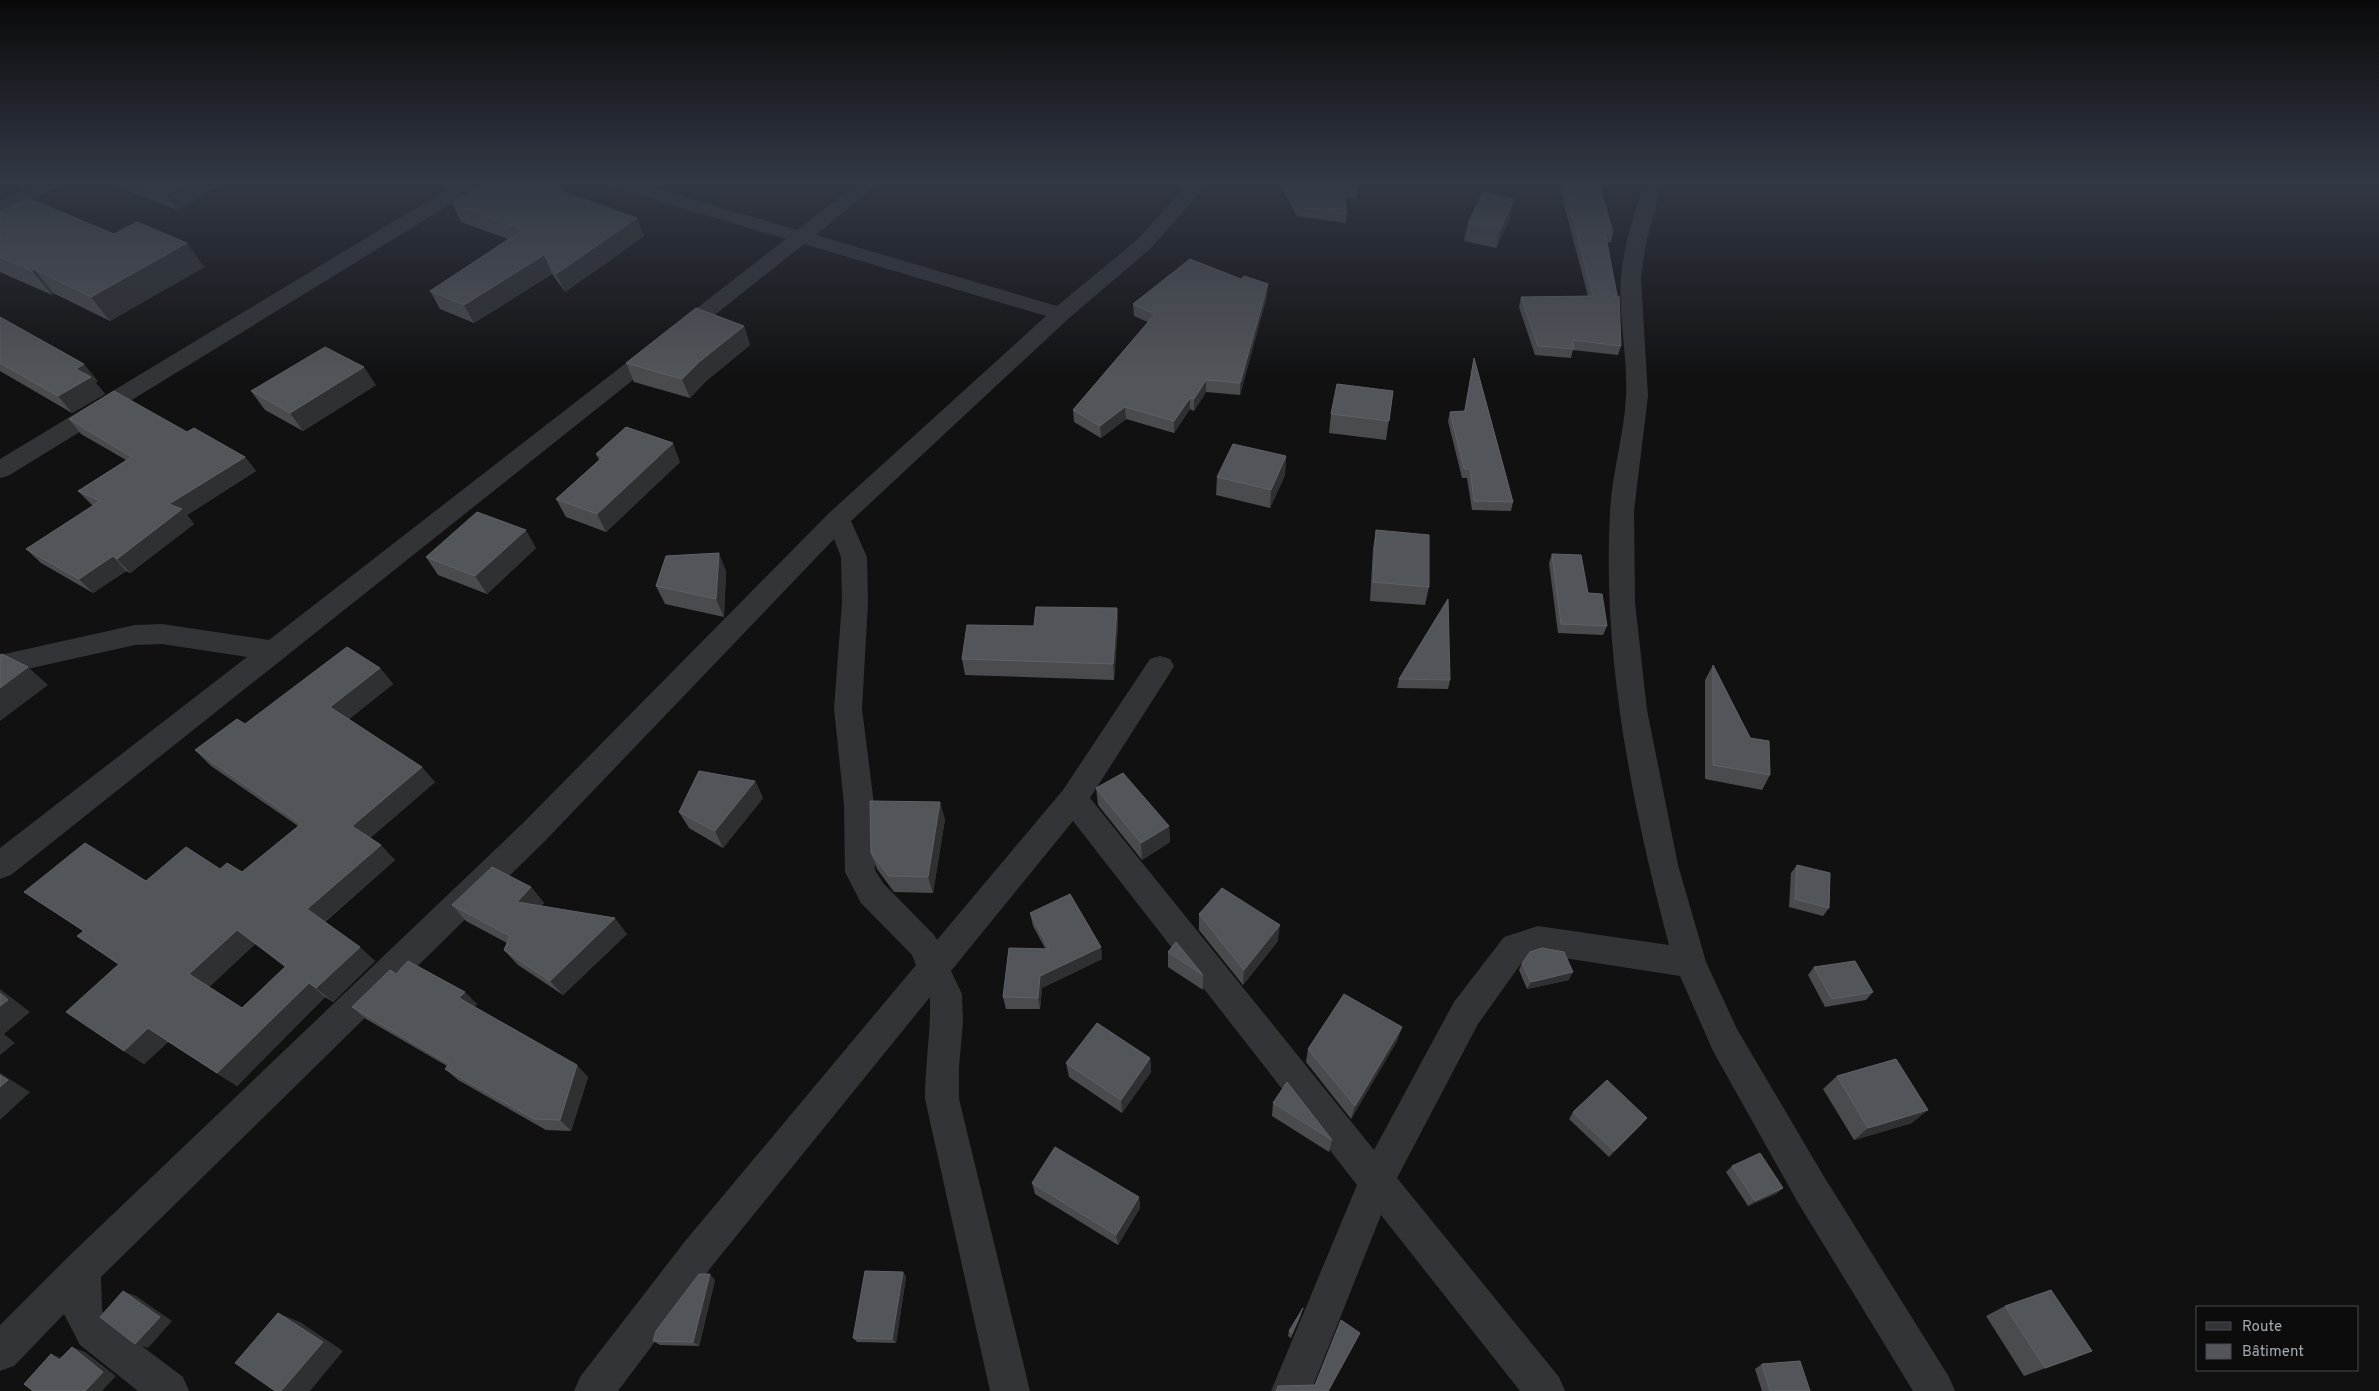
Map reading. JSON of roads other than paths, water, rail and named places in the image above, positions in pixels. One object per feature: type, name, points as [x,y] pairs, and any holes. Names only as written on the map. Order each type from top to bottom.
[{"type":"street","points":[[0,470],[366,247]]},
{"type":"street","points":[[0,866],[788,247]]},
{"type":"street","points":[[830,247],[1061,314]]},
{"type":"street","points":[[0,1352],[82,1269],[534,832],[838,519],[1061,314],[1141,247]]},
{"type":"street","points":[[1636,247],[1632,277],[1632,347],[1637,396],[1622,511],[1622,602],[1633,710],[1663,864],[1690,963],[1725,1040],[1810,1188],[1935,1391]]},
{"type":"street","points":[[838,519],[854,557],[855,602],[848,708],[859,804],[860,872],[872,893],[922,945],[932,969],[946,994],[947,1022],[942,1067],[942,1099],[1010,1391]]},
{"type":"street","points":[[0,665],[135,635],[162,634],[273,651]]},
{"type":"street","points":[[594,1391],[699,1253],[1073,799],[1160,666]]},
{"type":"street","points":[[1073,799],[1326,1115],[1376,1182],[1545,1391]]},
{"type":"street","points":[[1291,1391],[1376,1182],[1461,1020],[1515,947],[1538,940],[1690,963]]},
{"type":"street","points":[[82,1269],[83,1313],[93,1332],[169,1391]]}]
